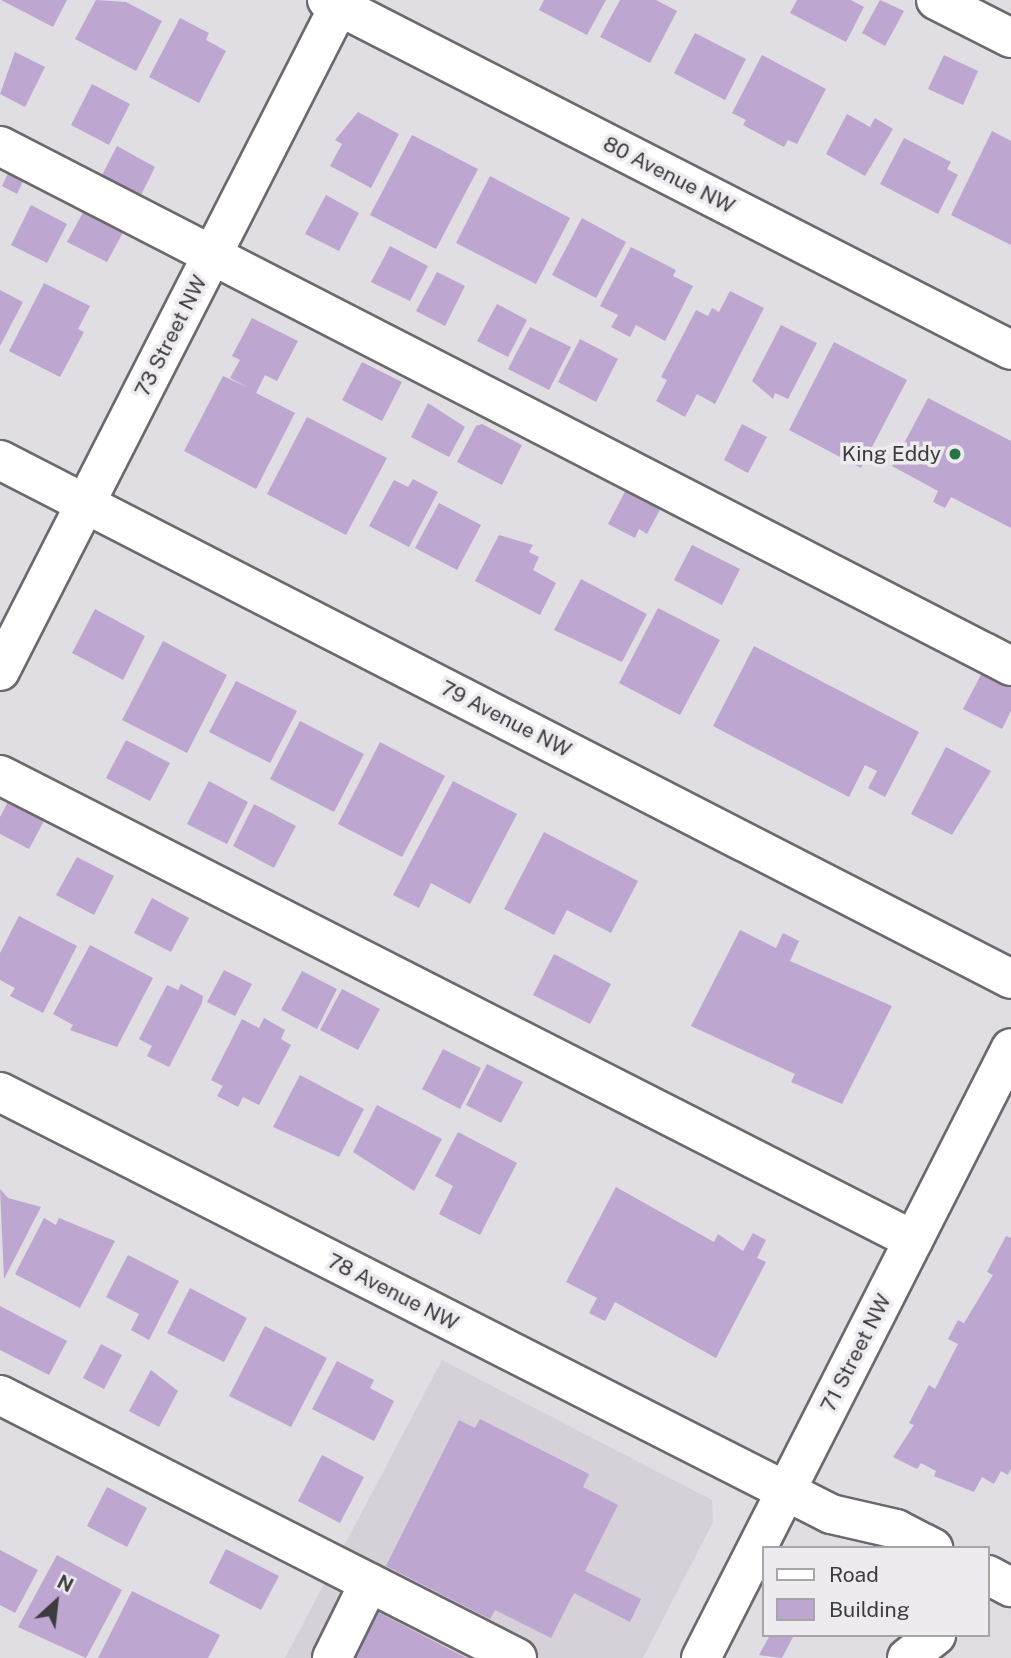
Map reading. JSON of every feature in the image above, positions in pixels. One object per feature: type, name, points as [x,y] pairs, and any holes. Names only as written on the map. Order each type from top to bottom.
[{"type":"street","points":[[936,0],[1011,38]]},
{"type":"street","name":"73 Street NW","points":[[0,671],[213,255],[336,2]]},
{"type":"street","name":"80 Avenue NW","points":[[336,2],[1011,349]]},
{"type":"street","points":[[0,146],[1011,666]]},
{"type":"street","name":"79 Avenue NW","points":[[0,460],[1011,979]]},
{"type":"street","points":[[0,775],[913,1240]]},
{"type":"street","name":"71 Street NW","points":[[701,1658],[1011,1048]]},
{"type":"street","name":"78 Avenue NW","points":[[0,1091],[786,1492],[831,1514],[897,1529],[929,1546]]},
{"type":"street","points":[[0,1395],[517,1658]]},
{"type":"street","points":[[332,1658],[369,1583]]},
{"type":"street","points":[[907,1658],[933,1637]]},
{"type":"shaded area","points":[[442,1360],[712,1500],[713,1522],[643,1658],[285,1658]]},
{"type":"building","points":[[1,0],[67,0],[53,27]]},
{"type":"building","points":[[96,0],[126,2],[162,21],[136,71],[75,39]]},
{"type":"building","points":[[544,0],[606,0],[587,35],[539,10]]},
{"type":"building","points":[[620,0],[656,0],[677,11],[650,63],[600,37]]},
{"type":"building","points":[[797,0],[851,0],[864,7],[846,42],[790,13]]},
{"type":"building","points":[[880,0],[904,11],[885,46],[862,33]]},
{"type":"building","points":[[180,18],[209,33],[206,40],[226,51],[199,103],[149,77]]},
{"type":"building","points":[[695,33],[746,59],[725,100],[674,73]]},
{"type":"building","points":[[15,52],[45,67],[25,107],[0,94]]},
{"type":"building","points":[[762,55],[826,89],[797,144],[788,140],[784,147],[743,125],[746,120],[732,113]]},
{"type":"building","points":[[944,55],[978,71],[963,105],[928,89]]},
{"type":"building","points":[[92,84],[130,104],[109,145],[71,125]]},
{"type":"building","points":[[358,112],[399,134],[371,188],[330,166],[342,144],[335,140]]},
{"type":"building","points":[[847,114],[870,127],[875,118],[893,129],[865,176],[826,154]]},
{"type":"building","points":[[992,131],[1011,141],[1011,245],[951,215]]},
{"type":"building","points":[[412,135],[478,169],[436,249],[370,215]]},
{"type":"building","points":[[904,138],[951,162],[947,169],[958,175],[938,214],[880,184]]},
{"type":"building","points":[[117,146],[155,167],[141,195],[102,175]]},
{"type":"building","points":[[12,165],[27,173],[17,194],[2,186]]},
{"type":"building","points":[[490,176],[570,218],[536,284],[456,243]]},
{"type":"building","points":[[326,195],[359,213],[339,251],[305,234]]},
{"type":"building","points":[[31,205],[67,224],[47,263],[11,245]]},
{"type":"building","points":[[87,205],[127,225],[107,262],[67,242]]},
{"type":"building","points":[[582,218],[626,242],[596,298],[552,275]]},
{"type":"building","points":[[390,246],[428,266],[410,301],[371,282]]},
{"type":"building","points":[[631,247],[676,270],[673,276],[693,286],[665,341],[636,325],[630,337],[611,327],[618,315],[600,306]]},
{"type":"building","points":[[437,272],[465,286],[445,326],[416,311]]},
{"type":"building","points":[[44,283],[90,306],[78,329],[84,332],[60,377],[9,351]]},
{"type":"building","points":[[0,290],[23,302],[0,346]]},
{"type":"building","points":[[730,291],[764,308],[715,404],[697,394],[685,417],[656,401],[667,380],[661,377],[696,310],[708,316],[712,308],[719,312]]},
{"type":"building","points":[[497,304],[527,320],[508,357],[477,341]]},
{"type":"building","points":[[252,318],[298,341],[277,381],[265,375],[256,393],[295,413],[256,489],[184,451],[223,376],[249,388],[230,378],[240,360],[232,356]]},
{"type":"building","points":[[781,325],[817,343],[788,399],[775,393],[773,399],[752,381]]},
{"type":"building","points":[[530,327],[571,347],[549,390],[508,369]]},
{"type":"building","points":[[580,339],[618,359],[596,402],[558,382]]},
{"type":"building","points":[[834,342],[907,380],[861,468],[789,430]]},
{"type":"building","points":[[362,362],[402,382],[382,421],[342,400]]},
{"type":"building","name":"King Eddy","points":[[928,398],[1011,441],[1011,528],[951,497],[945,508],[933,502],[938,491],[892,466]]},
{"type":"building","points":[[428,403],[465,427],[449,457],[411,437]]},
{"type":"building","points":[[307,417],[387,458],[346,535],[267,494]]},
{"type":"building","points":[[482,424],[522,445],[502,485],[457,462],[476,426]]},
{"type":"building","points":[[742,424],[767,437],[748,473],[724,460]]},
{"type":"building","points":[[413,479],[438,492],[409,547],[369,526],[394,480],[408,487]]},
{"type":"building","points":[[630,482],[665,500],[647,534],[639,529],[635,538],[608,524]]},
{"type":"building","points":[[439,503],[481,525],[457,570],[415,548]]},
{"type":"building","points":[[499,535],[533,545],[529,552],[539,557],[533,570],[556,583],[540,615],[475,581]]},
{"type":"building","points":[[692,545],[740,569],[722,605],[674,580]]},
{"type":"building","points":[[581,579],[647,614],[622,662],[554,630]]},
{"type":"building","points":[[658,608],[720,640],[680,715],[619,683]]},
{"type":"building","points":[[95,609],[145,636],[123,680],[72,653]]},
{"type":"building","points":[[163,641],[227,675],[187,753],[122,720]]},
{"type":"building","points":[[754,646],[919,732],[885,797],[868,788],[877,771],[865,765],[849,797],[713,726]]},
{"type":"building","points":[[986,665],[1011,678],[1011,711],[1002,729],[963,709]]},
{"type":"building","points":[[236,681],[297,711],[270,763],[209,732]]},
{"type":"building","points":[[300,721],[364,754],[334,812],[270,779]]},
{"type":"building","points":[[126,740],[170,763],[150,801],[106,778]]},
{"type":"building","points":[[380,742],[445,776],[402,857],[338,824]]},
{"type":"building","points":[[946,747],[991,771],[952,835],[911,814]]},
{"type":"building","points":[[209,781],[248,802],[227,844],[187,824]]},
{"type":"building","points":[[453,781],[517,814],[470,904],[431,883],[419,908],[393,895]]},
{"type":"building","points":[[10,798],[46,817],[29,849],[0,834],[0,817]]},
{"type":"building","points":[[254,804],[296,826],[274,868],[233,846]]},
{"type":"building","points":[[544,832],[638,881],[611,933],[567,910],[554,935],[504,909]]},
{"type":"building","points":[[77,857],[114,876],[94,915],[56,895]]},
{"type":"building","points":[[152,898],[189,918],[171,952],[134,933]]},
{"type":"building","points":[[19,916],[77,946],[43,1013],[10,996],[15,988],[0,980],[0,953]]},
{"type":"building","points":[[740,930],[776,948],[783,933],[799,941],[790,961],[892,1006],[842,1104],[791,1082],[795,1074],[691,1026]]},
{"type":"building","points":[[90,945],[153,978],[117,1047],[70,1030],[73,1025],[53,1014]]},
{"type":"building","points":[[554,954],[611,984],[590,1024],[533,995]]},
{"type":"building","points":[[224,970],[252,984],[235,1016],[207,1002]]},
{"type":"building","points":[[302,971],[337,989],[317,1029],[281,1010]]},
{"type":"building","points":[[181,984],[203,996],[202,1003],[169,1067],[147,1056],[152,1046],[139,1039],[167,985],[178,990]]},
{"type":"building","points":[[342,989],[380,1009],[358,1050],[320,1030]]},
{"type":"building","points":[[264,1018],[285,1030],[281,1039],[291,1045],[259,1105],[243,1097],[238,1107],[217,1096],[223,1086],[211,1080],[242,1019],[259,1028]]},
{"type":"building","points":[[443,1049],[481,1068],[460,1109],[422,1089]]},
{"type":"building","points":[[487,1064],[523,1082],[501,1123],[466,1105]]},
{"type":"building","points":[[300,1075],[364,1109],[339,1157],[273,1127]]},
{"type":"building","points":[[377,1105],[442,1139],[414,1191],[353,1152]]},
{"type":"building","points":[[458,1132],[517,1163],[480,1235],[439,1214],[453,1186],[435,1176]]},
{"type":"building","points":[[616,1187],[714,1242],[718,1234],[743,1251],[753,1233],[766,1240],[757,1258],[766,1262],[716,1358],[615,1302],[605,1321],[589,1313],[597,1298],[566,1282]]},
{"type":"building","points":[[0,1189],[8,1198],[41,1207],[4,1279]]},
{"type":"building","points":[[44,1218],[56,1225],[59,1218],[115,1241],[80,1308],[15,1274]]},
{"type":"building","points":[[1006,1236],[1011,1238],[1011,1469],[1008,1475],[1001,1471],[994,1484],[982,1477],[974,1492],[934,1476],[936,1471],[921,1463],[917,1469],[893,1457],[914,1425],[909,1423],[929,1385],[935,1389],[958,1344],[948,1339],[958,1320],[964,1323],[993,1275],[987,1272]]},
{"type":"building","points":[[128,1255],[179,1281],[149,1340],[131,1330],[139,1314],[106,1297]]},
{"type":"building","points":[[190,1288],[247,1318],[224,1362],[167,1333]]},
{"type":"building","points":[[0,1306],[67,1341],[49,1375],[0,1350]]},
{"type":"building","points":[[265,1326],[327,1358],[291,1427],[229,1396]]},
{"type":"building","points":[[101,1344],[122,1355],[104,1389],[83,1378]]},
{"type":"building","points":[[337,1361],[374,1380],[370,1388],[394,1401],[374,1441],[312,1409]]},
{"type":"building","points":[[151,1370],[178,1391],[159,1427],[129,1411]]},
{"type":"building","points":[[480,1419],[589,1474],[583,1487],[618,1505],[585,1571],[641,1599],[630,1622],[574,1593],[551,1638],[495,1610],[490,1619],[386,1566],[459,1420],[475,1428]]},
{"type":"building","points":[[322,1455],[364,1477],[340,1523],[298,1501]]},
{"type":"building","points":[[107,1487],[147,1508],[127,1547],[87,1526]]},
{"type":"building","points":[[226,1549],[279,1576],[261,1610],[209,1583]]},
{"type":"building","points":[[0,1550],[38,1570],[15,1613],[0,1605]]},
{"type":"building","points":[[57,1555],[122,1590],[86,1658],[18,1627]]},
{"type":"building","points":[[132,1591],[220,1635],[208,1658],[98,1658]]},
{"type":"building","points":[[374,1610],[466,1658],[350,1658]]},
{"type":"building","points":[[769,1637],[793,1637],[782,1658],[759,1655]]},
{"type":"place","name":"King Eddy","points":[[955,454]]}]
